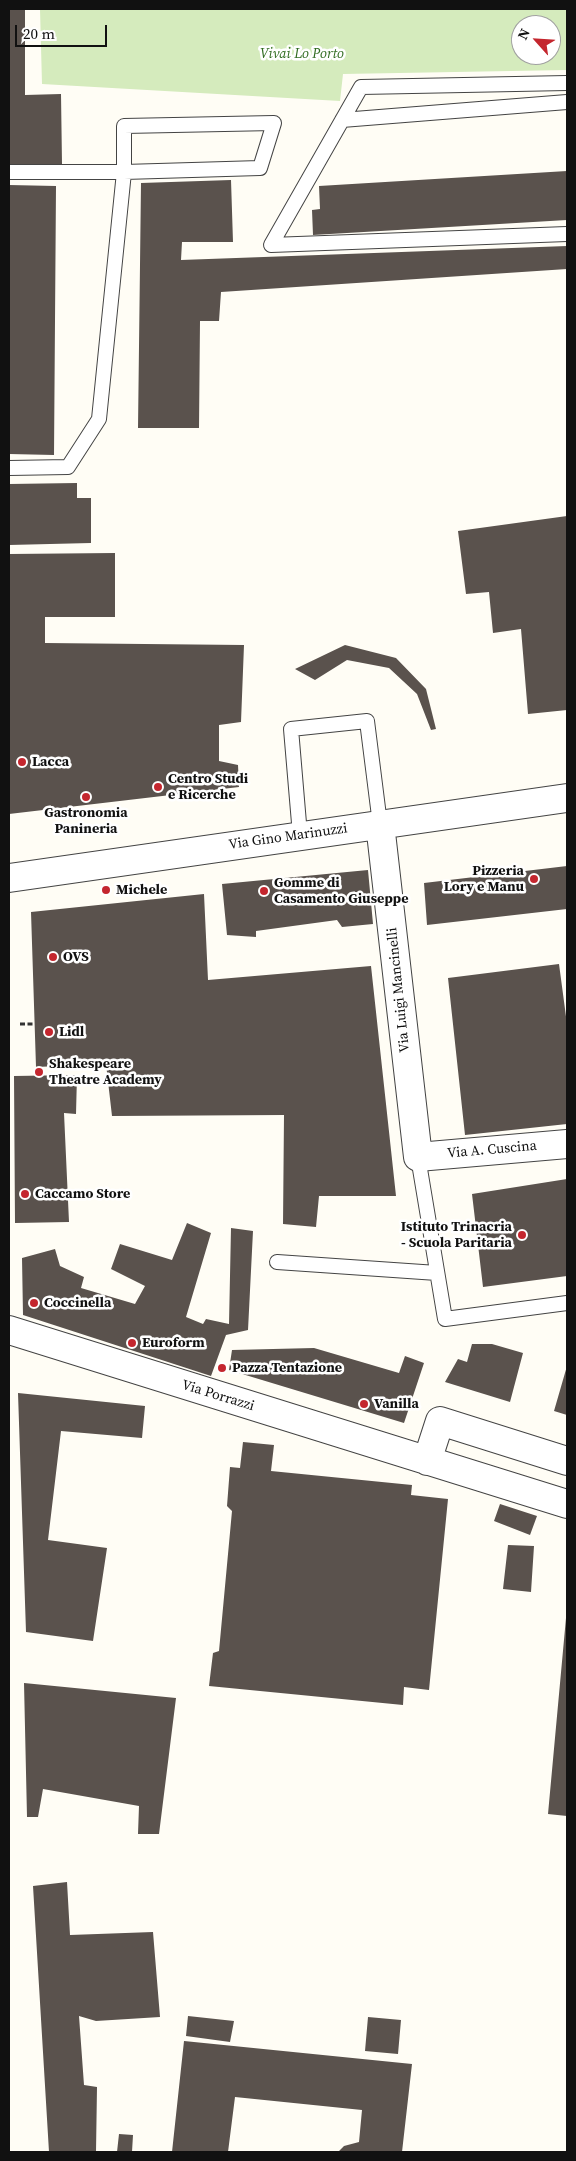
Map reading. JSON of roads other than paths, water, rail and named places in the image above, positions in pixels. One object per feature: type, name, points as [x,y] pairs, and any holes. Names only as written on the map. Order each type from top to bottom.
[{"type":"street","name":"Via Gino Marinuzzi","points":[[9,878],[567,798]]},
{"type":"street","name":"Via Luigi Mancinelli","points":[[380,824],[418,1157]]},
{"type":"street","name":"Via A. Cuscina","points":[[418,1157],[567,1144]]},
{"type":"street","name":"Via Porrazzi","points":[[9,1330],[567,1504]]},
{"type":"street","points":[[427,1461],[440,1421],[567,1461]]},
{"type":"lane","points":[[567,83],[361,87],[271,245],[567,234]]},
{"type":"lane","points":[[342,120],[567,102]]},
{"type":"lane","points":[[9,172],[124,172],[260,168],[274,123],[124,126],[124,172],[99,419],[68,467],[9,468]]},
{"type":"lane","points":[[300,835],[291,729],[367,721],[380,824]]},
{"type":"lane","points":[[418,1157],[445,1320],[567,1303]]},
{"type":"lane","points":[[277,1262],[437,1273]]},
{"type":"place","name":"Lacca","points":[[22,762]]},
{"type":"place","name":"Centro Studi e Ricerche","points":[[158,787]]},
{"type":"place","name":"Gastronomia Panineria","points":[[86,797]]},
{"type":"place","name":"Pizzeria Lory e Manu","points":[[534,879]]},
{"type":"place","name":"Michele","points":[[106,890]]},
{"type":"place","name":"Gomme di Casamento Giuseppe","points":[[264,891]]},
{"type":"place","name":"OVS","points":[[53,957]]},
{"type":"place","name":"Lidl","points":[[49,1032]]},
{"type":"place","name":"Shakespeare Theatre Academy","points":[[39,1072]]},
{"type":"place","name":"Caccamo Store","points":[[25,1194]]},
{"type":"place","name":"Istituto Trinacria - Scuola Paritaria","points":[[522,1235]]},
{"type":"place","name":"Coccinella","points":[[34,1303]]},
{"type":"place","name":"Euroform","points":[[132,1343]]},
{"type":"place","name":"Pazza Tentazione","points":[[222,1368]]},
{"type":"place","name":"Vanilla","points":[[364,1404]]},
{"type":"park label","name":"Vivai Lo Porto","points":[[302,54]]}]
